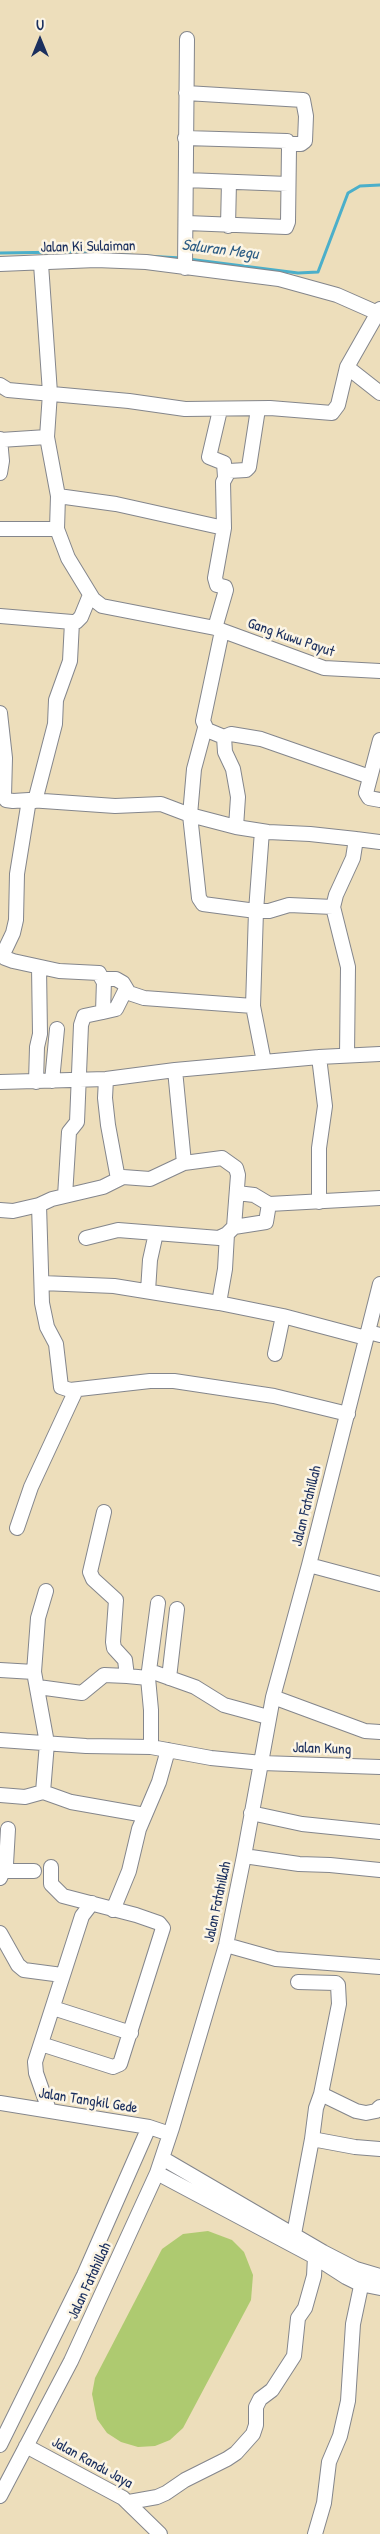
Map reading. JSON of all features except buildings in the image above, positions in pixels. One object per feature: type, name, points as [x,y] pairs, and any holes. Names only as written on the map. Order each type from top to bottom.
[{"type":"street","points":[[185,261],[187,223],[185,138],[187,40]]},
{"type":"street","points":[[185,138],[301,144],[305,141],[306,116],[303,100],[186,93]]},
{"type":"street","points":[[187,223],[286,227],[289,144]]},
{"type":"street","points":[[186,180],[288,184]]},
{"type":"street","points":[[228,226],[229,182]]},
{"type":"street","name":"Jalan Ki Sulaiman","points":[[0,264],[41,264],[96,260],[185,261],[288,281],[337,295],[379,312]]},
{"type":"street","points":[[0,616],[76,622],[82,617],[90,596],[68,558],[57,529],[58,496],[47,437],[50,393],[41,264]]},
{"type":"street","points":[[0,386],[8,390],[185,409],[334,412],[349,364],[379,312]]},
{"type":"street","points":[[349,364],[380,393]]},
{"type":"street","points":[[225,477],[232,470],[246,470],[249,467],[258,409]]},
{"type":"street","points":[[220,410],[209,457],[224,463],[224,528],[216,582],[225,587],[226,590],[203,717],[205,728],[194,769],[190,815],[199,898],[203,904],[256,911],[269,911],[289,905],[333,907]]},
{"type":"street","points":[[0,474],[0,440],[47,437]]},
{"type":"street","points":[[58,496],[116,504],[224,528]]},
{"type":"street","points":[[0,529],[57,529]]},
{"type":"street","name":"Gang Kuwu Payut","points":[[90,596],[102,606],[218,630],[271,647],[292,658],[324,668],[380,672]]},
{"type":"street","points":[[72,622],[70,661],[56,700],[56,724],[32,801],[17,874],[16,920],[13,934],[3,954],[5,958],[13,961],[38,967],[69,973],[99,973],[104,980],[103,1012]]},
{"type":"street","points":[[0,713],[2,776],[6,800],[115,806],[161,804],[190,815],[236,827],[356,839],[379,839]]},
{"type":"street","points":[[205,728],[224,737],[231,734],[261,739],[370,777]]},
{"type":"street","points":[[224,737],[224,752],[233,769],[238,797],[236,827]]},
{"type":"street","points":[[380,740],[366,796],[380,800]]},
{"type":"street","points":[[262,831],[256,911],[253,1006],[264,1062]]},
{"type":"street","points":[[347,1055],[348,967],[333,907],[336,895],[353,858],[356,839]]},
{"type":"street","points":[[36,1082],[36,1047],[40,1034],[38,967]]},
{"type":"street","points":[[104,980],[116,979],[123,983],[130,993],[144,998],[253,1006]]},
{"type":"street","points":[[65,1196],[68,1132],[77,1122],[79,1041],[83,1019],[84,1016],[116,1010],[126,989]]},
{"type":"street","points":[[52,1081],[56,1029]]},
{"type":"street","points":[[0,1082],[106,1079],[175,1070],[319,1056],[380,1054]]},
{"type":"street","points":[[319,1056],[325,1106],[319,1148],[319,1202]]},
{"type":"street","points":[[175,1070],[184,1163]]},
{"type":"street","points":[[106,1079],[105,1098],[108,1125],[118,1179]]},
{"type":"street","points":[[0,1210],[12,1211],[39,1205],[65,1196],[103,1187],[118,1179],[150,1179],[184,1163],[222,1158],[236,1168],[238,1175],[226,1269],[219,1303]]},
{"type":"street","points":[[237,1193],[254,1195],[270,1204],[380,1198]]},
{"type":"street","points":[[86,1238],[118,1230],[219,1238],[230,1230],[266,1222],[269,1218],[270,1204]]},
{"type":"street","points":[[39,1205],[45,1320],[56,1344],[60,1384],[65,1389],[76,1390],[150,1381],[174,1381],[274,1396],[348,1414]]},
{"type":"street","points":[[148,1291],[150,1260],[156,1233]]},
{"type":"street","points":[[42,1283],[114,1286],[148,1291],[219,1303],[371,1335]]},
{"type":"street","name":"Jalan Fatahillah","points":[[0,2496],[71,2361],[157,2174],[170,2134],[226,1945],[262,1763],[268,1717],[348,1414],[371,1335],[380,1284]]},
{"type":"street","points":[[275,1354],[283,1316]]},
{"type":"street","points":[[17,1528],[31,1487],[76,1390]]},
{"type":"street","points":[[104,1512],[90,1572],[93,1579],[116,1600],[113,1642],[114,1648],[125,1660],[127,1676]]},
{"type":"street","points":[[309,1565],[380,1584]]},
{"type":"street","points":[[42,1792],[47,1743],[34,1672],[38,1618],[46,1591]]},
{"type":"street","points":[[151,1747],[149,1675],[158,1604]]},
{"type":"street","points":[[169,1678],[177,1610]]},
{"type":"street","points":[[0,1670],[34,1672]]},
{"type":"street","points":[[38,1688],[82,1693],[104,1675],[149,1675],[169,1678],[195,1687],[224,1705],[268,1717]]},
{"type":"street","points":[[273,1697],[365,1730],[380,1732]]},
{"type":"street","name":"Jalan Kung","points":[[0,1740],[151,1747],[211,1758],[262,1763],[380,1767]]},
{"type":"street","points":[[113,1910],[130,1871],[139,1829],[168,1750]]},
{"type":"street","points":[[0,1795],[25,1797],[42,1792],[71,1802],[145,1815]]},
{"type":"street","points":[[251,1813],[302,1824],[380,1832]]},
{"type":"street","points":[[8,1829],[1,1873],[34,1871]]},
{"type":"street","points":[[244,1856],[299,1864],[380,1870]]},
{"type":"street","points":[[41,2044],[113,2067],[120,2064],[163,1928],[159,1923],[92,1902],[65,1897],[51,1884],[51,1866]]},
{"type":"street","points":[[49,2110],[36,2073],[35,2062],[82,1916],[92,1902]]},
{"type":"street","points":[[0,1933],[18,1965],[24,1970],[62,1975]]},
{"type":"street","points":[[226,1945],[276,1959],[380,1967]]},
{"type":"street","points":[[294,2234],[316,2108],[321,2094],[339,2004],[338,1985],[336,1983],[298,1982]]},
{"type":"street","points":[[53,2008],[131,2033]]},
{"type":"street","points":[[321,2094],[356,2111],[366,2113],[376,2111],[380,2107]]},
{"type":"street","name":"Jalan Tangkil Gede","points":[[0,2103],[149,2127],[170,2134]]},
{"type":"street","points":[[0,2445],[84,2275],[149,2127]]},
{"type":"street","points":[[312,2139],[355,2147],[380,2148]]},
{"type":"street","points":[[162,2158],[294,2234],[380,2288]]},
{"type":"street","points":[[157,2174],[315,2257],[329,2268],[362,2278],[380,2276]]},
{"type":"street","points":[[129,2502],[157,2497],[166,2493],[185,2480],[236,2453],[253,2434],[256,2425],[256,2407],[260,2399],[272,2390],[294,2356],[298,2318],[305,2308],[314,2276],[315,2257]]},
{"type":"street","points":[[315,2534],[324,2503],[328,2462],[340,2436],[348,2402],[353,2324],[362,2278]]},
{"type":"street","name":"Jalan Randu Jaya","points":[[26,2446],[129,2502],[160,2534]]},
{"type":"green space","points":[[208,2231],[232,2240],[244,2252],[253,2275],[251,2300],[183,2428],[170,2440],[155,2446],[138,2447],[121,2442],[107,2433],[97,2419],[92,2394],[95,2378],[162,2249],[183,2234]]},
{"type":"waterway","name":"Saluran Megu","points":[[188,259],[298,273],[318,272],[348,193],[360,186],[380,185]]},
{"type":"waterway","name":"Saluran Megu","points":[[0,253],[68,252],[182,258]]}]
